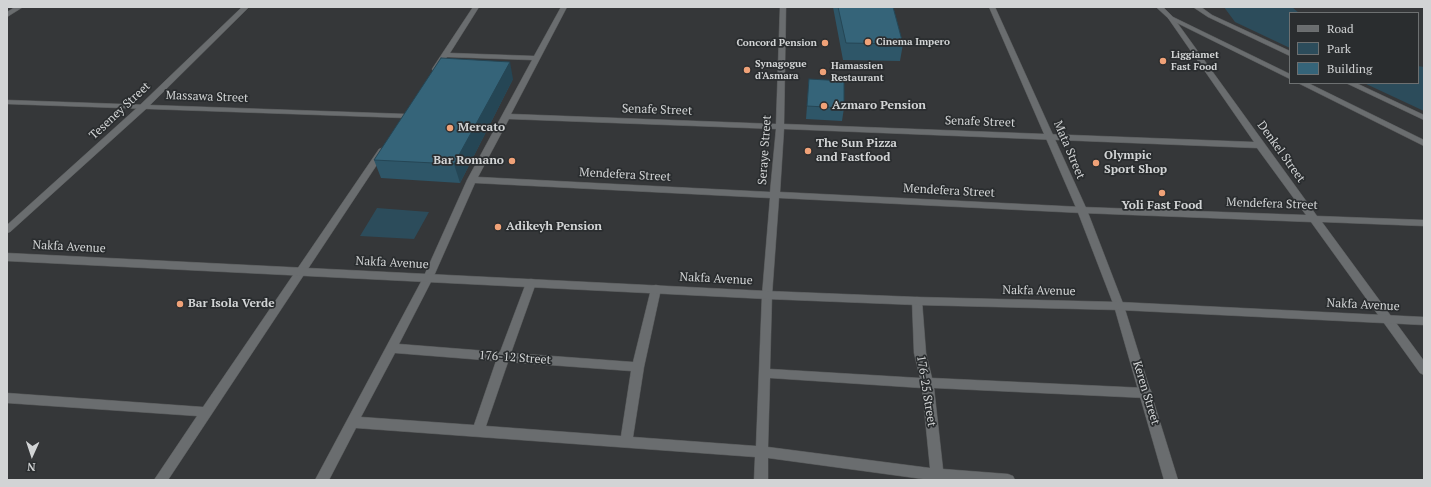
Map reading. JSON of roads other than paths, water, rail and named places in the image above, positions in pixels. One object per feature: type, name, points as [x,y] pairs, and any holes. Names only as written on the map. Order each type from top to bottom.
[{"type":"street","points":[[7,15],[20,7]]},
{"type":"street","name":"Teseney Street","points":[[7,230],[143,107],[246,7]]},
{"type":"street","points":[[430,79],[476,7]]},
{"type":"street","points":[[322,480],[428,278],[472,180],[508,116],[564,7]]},
{"type":"street","name":"Seraye Street","points":[[761,480],[767,295],[780,127],[783,7]]},
{"type":"street","name":"Mata Street","points":[[992,7],[1082,210],[1119,306]]},
{"type":"street","points":[[1159,7],[1171,18],[1289,77]]},
{"type":"street","points":[[1196,7],[1210,16],[1289,54]]},
{"type":"street","name":"Denkel Street","points":[[1171,18],[1260,145],[1315,218],[1424,370]]},
{"type":"street","points":[[446,55],[537,58]]},
{"type":"street","points":[[1304,84],[1424,143]]},
{"type":"street","points":[[1352,84],[1424,118]]},
{"type":"street","name":"Massawa Street","points":[[7,102],[143,107],[408,113],[398,128]]},
{"type":"street","name":"Senafe Street","points":[[508,116],[1260,145]]},
{"type":"street","points":[[161,480],[385,146]]},
{"type":"street","name":"Mendefera Street","points":[[472,180],[1082,210],[1424,223]]},
{"type":"street","name":"Nakfa Avenue","points":[[7,257],[767,295],[917,301],[1119,306],[1424,321]]},
{"type":"street","points":[[479,430],[503,358],[531,283]]},
{"type":"street","points":[[626,441],[638,367],[656,289]]},
{"type":"street","name":"176-25 Street","points":[[917,301],[920,353],[926,383],[938,478]]},
{"type":"street","name":"Keren Street","points":[[1119,306],[1171,480]]},
{"type":"street","name":"176-12 Street","points":[[391,348],[503,358],[638,367]]},
{"type":"street","points":[[765,373],[926,383],[1146,393]]},
{"type":"street","points":[[7,398],[207,412]]},
{"type":"street","points":[[352,422],[479,430],[762,452],[938,478],[1008,480]]},
{"type":"place","name":"Cinema Impero","points":[[868,42]]},
{"type":"place","name":"Concord Pension","points":[[825,43]]},
{"type":"place","name":"Liggiamet Fast Food","points":[[1163,61]]},
{"type":"place","name":"Synagogue d'Asmara","points":[[747,70]]},
{"type":"place","name":"Hamassien Restaurant","points":[[823,72]]},
{"type":"place","name":"Azmaro Pension","points":[[824,106]]},
{"type":"place","name":"Mercato","points":[[450,128]]},
{"type":"place","name":"The Sun Pizza and Fastfood","points":[[808,151]]},
{"type":"place","name":"Bar Romano","points":[[512,161]]},
{"type":"place","name":"Olympic Sport Shop","points":[[1096,163]]},
{"type":"place","name":"Yoli Fast Food","points":[[1162,193]]},
{"type":"place","name":"Adikeyh Pension","points":[[498,227]]},
{"type":"place","name":"Bar Isola Verde","points":[[180,304]]}]
